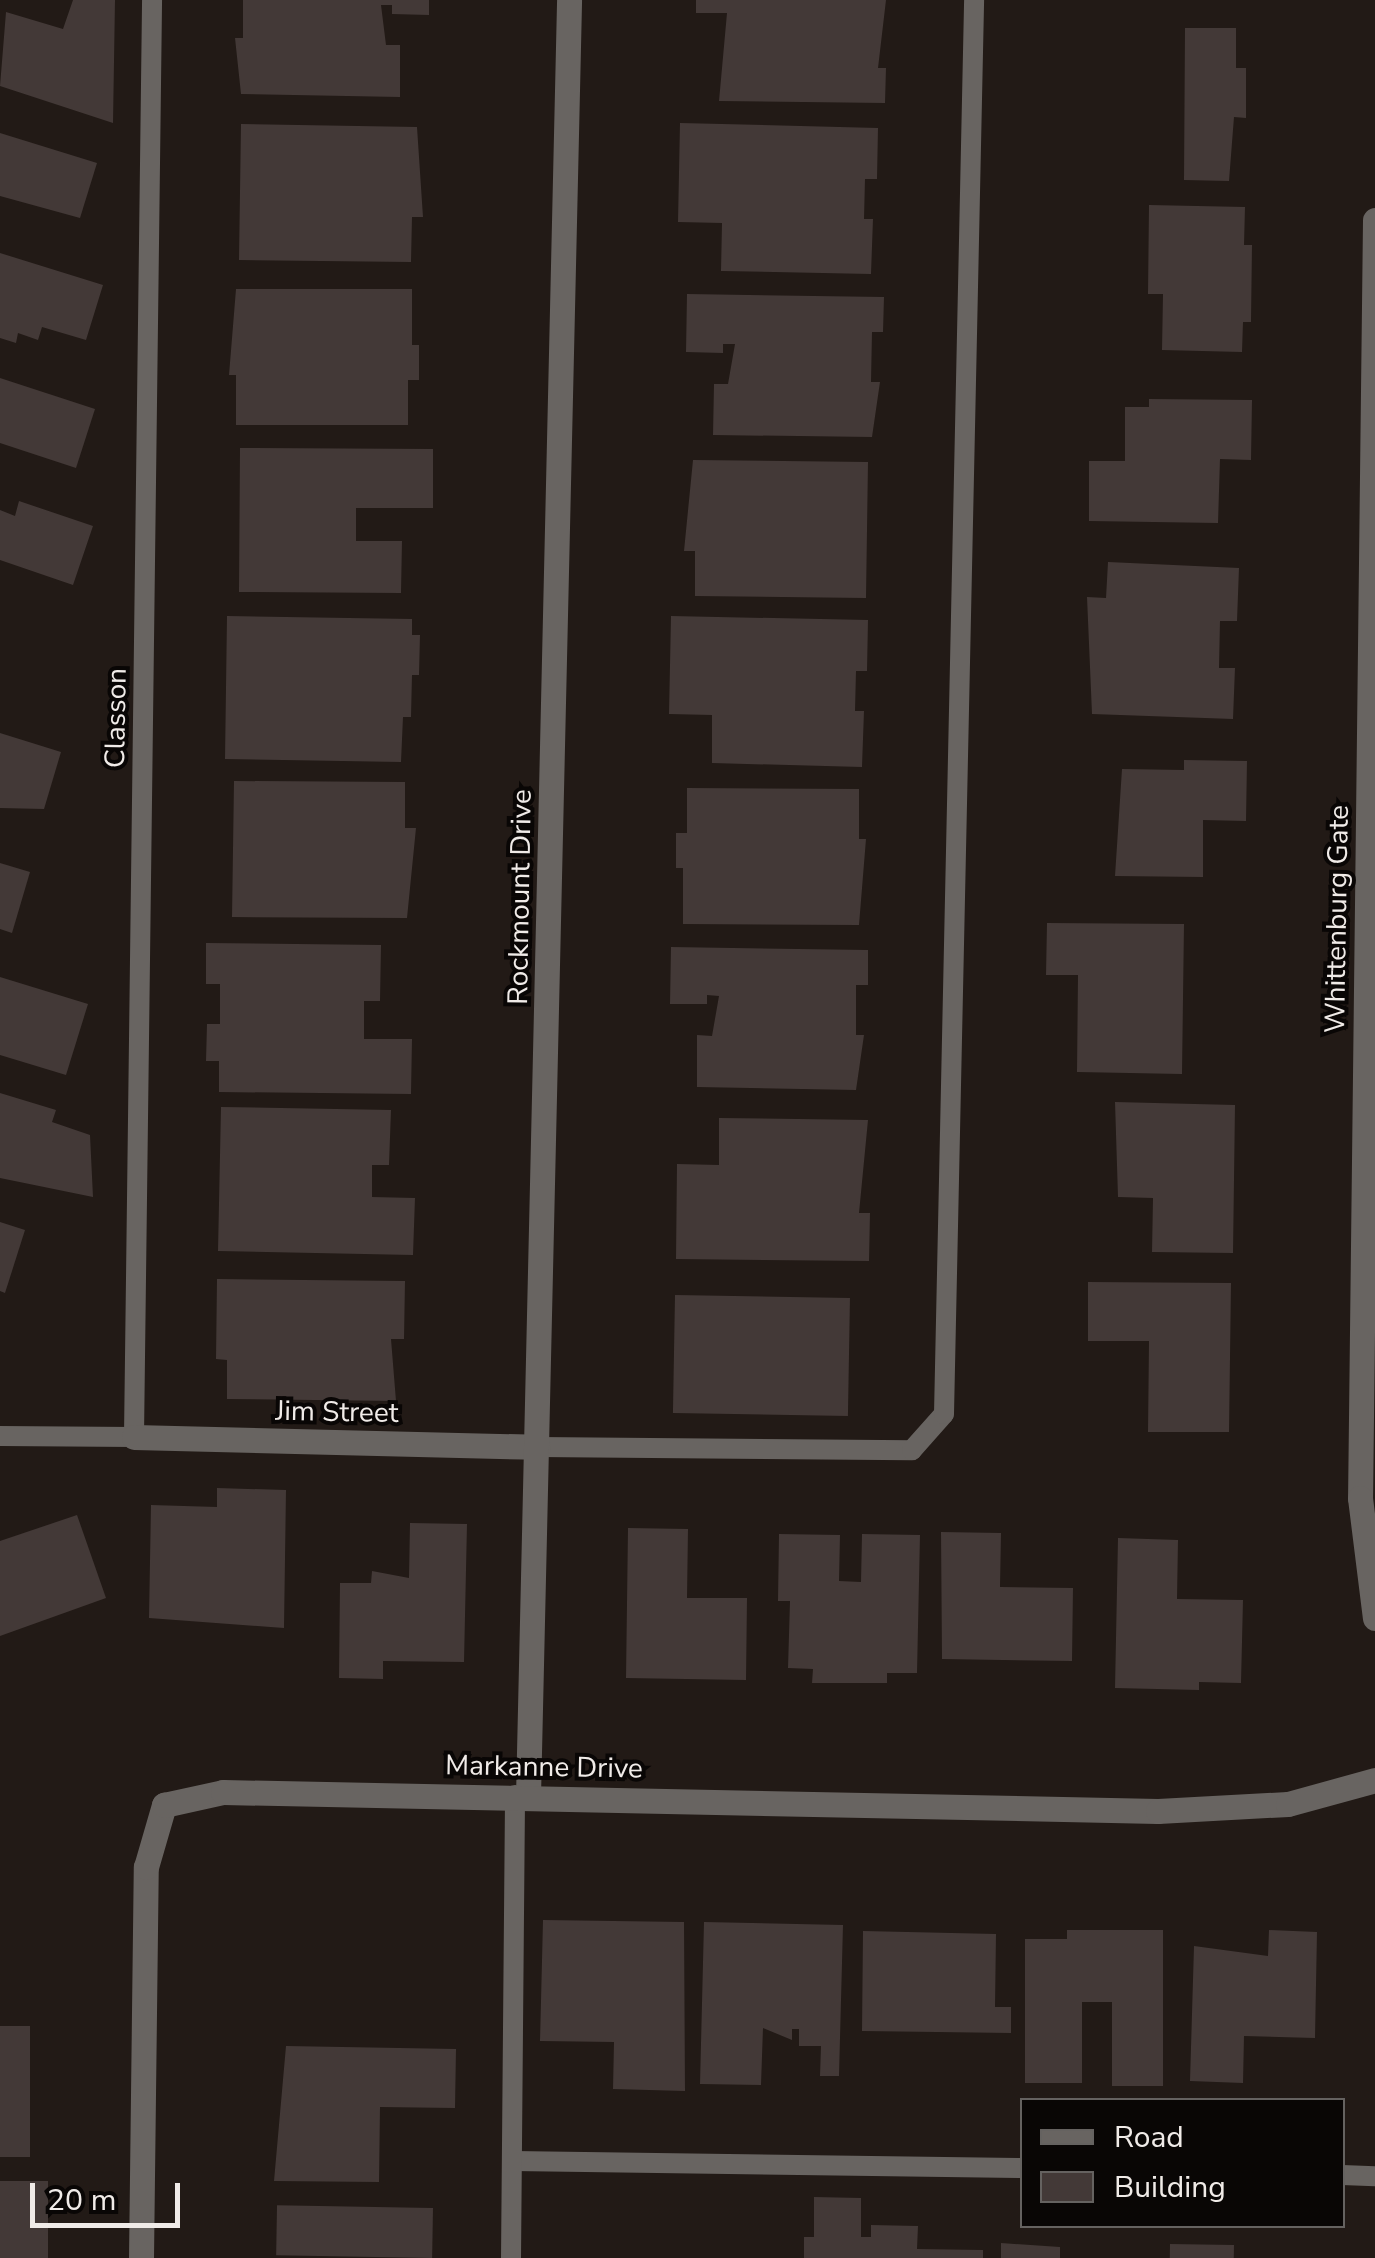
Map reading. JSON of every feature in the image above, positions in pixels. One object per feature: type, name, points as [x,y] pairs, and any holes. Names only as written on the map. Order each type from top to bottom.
[{"type":"street","name":"Rockmount Drive","points":[[522,1796],[538,1446],[569,0]]},
{"type":"street","name":"Whittenburg Gate","points":[[1375,220],[1360,1498],[1375,1618]]},
{"type":"street","name":"Jim Street","points":[[134,1436],[538,1446]]},
{"type":"street","name":"Markanne Drive","points":[[141,2258],[146,1867],[164,1805],[223,1792],[1158,1811],[1288,1804],[1375,1780]]},
{"type":"lane","name":"Classon","points":[[134,1436],[152,0]]},
{"type":"lane","points":[[538,1446],[912,1450],[944,1414],[974,0]]},
{"type":"lane","points":[[0,1436],[134,1436]]},
{"type":"lane","points":[[511,2258],[522,1796]]},
{"type":"lane","points":[[513,2160],[1020,2168]]},
{"type":"lane","points":[[1345,2175],[1375,2176]]},
{"type":"building","points":[[73,0],[115,0],[113,123],[0,86],[6,12],[63,29]]},
{"type":"building","points":[[243,0],[429,0],[429,15],[392,14],[392,5],[381,5],[386,45],[400,45],[400,97],[241,94],[235,38],[243,38]]},
{"type":"building","points":[[696,0],[886,0],[878,68],[886,68],[885,103],[719,101],[727,13],[696,13]]},
{"type":"building","points":[[1185,28],[1236,28],[1236,68],[1246,68],[1246,118],[1234,117],[1229,181],[1184,180]]},
{"type":"building","points":[[680,123],[878,128],[877,179],[865,179],[864,219],[873,219],[871,274],[721,271],[722,223],[678,222]]},
{"type":"building","points":[[241,124],[417,127],[423,217],[412,217],[411,262],[239,260]]},
{"type":"building","points":[[0,133],[97,163],[80,218],[0,196]]},
{"type":"building","points":[[1149,205],[1245,207],[1244,245],[1252,245],[1251,322],[1243,322],[1242,352],[1162,350],[1163,294],[1148,294]]},
{"type":"building","points":[[0,253],[103,285],[86,340],[42,327],[38,340],[18,333],[16,343],[0,338]]},
{"type":"building","points":[[236,289],[412,289],[412,345],[419,345],[419,380],[408,380],[408,425],[236,425],[236,375],[229,375]]},
{"type":"building","points":[[687,294],[884,297],[883,332],[872,332],[871,382],[880,382],[872,437],[713,435],[714,384],[728,384],[735,344],[723,344],[723,353],[686,352]]},
{"type":"building","points":[[0,378],[95,409],[76,468],[0,443]]},
{"type":"building","points":[[1149,399],[1252,400],[1251,460],[1220,459],[1218,523],[1089,521],[1089,461],[1125,461],[1125,407],[1149,407]]},
{"type":"building","points":[[240,448],[433,449],[433,508],[356,508],[356,541],[402,541],[401,593],[239,592]]},
{"type":"building","points":[[693,460],[868,462],[866,598],[695,596],[695,551],[684,551]]},
{"type":"building","points":[[19,501],[93,526],[73,585],[0,560],[0,510],[15,516]]},
{"type":"building","points":[[1108,562],[1239,568],[1237,621],[1220,621],[1219,668],[1235,668],[1233,719],[1092,714],[1087,597],[1106,598]]},
{"type":"building","points":[[227,616],[412,619],[412,635],[420,635],[419,675],[412,675],[411,717],[403,717],[401,762],[225,759]]},
{"type":"building","points":[[671,616],[868,620],[867,671],[856,671],[855,711],[864,711],[862,767],[712,763],[712,715],[669,714]]},
{"type":"building","points":[[0,733],[61,752],[44,809],[0,808]]},
{"type":"building","points":[[1184,760],[1247,761],[1246,821],[1203,820],[1203,877],[1115,876],[1122,769],[1184,770]]},
{"type":"building","points":[[234,781],[405,782],[405,828],[416,828],[407,918],[232,917]]},
{"type":"building","points":[[687,788],[859,789],[859,839],[866,839],[859,925],[683,924],[683,868],[676,868],[676,833],[687,833]]},
{"type":"building","points":[[0,863],[30,872],[12,933],[0,929]]},
{"type":"building","points":[[1047,923],[1184,924],[1182,1074],[1077,1072],[1078,975],[1046,975]]},
{"type":"building","points":[[206,943],[381,945],[380,1001],[364,1001],[364,1039],[412,1039],[411,1094],[219,1092],[219,1061],[206,1061],[207,1024],[220,1024],[220,984],[206,984]]},
{"type":"building","points":[[671,947],[868,950],[868,985],[856,985],[856,1035],[864,1035],[856,1090],[697,1087],[697,1035],[712,1036],[719,996],[707,995],[707,1004],[670,1004]]},
{"type":"building","points":[[0,977],[88,1004],[66,1075],[0,1055]]},
{"type":"building","points":[[0,1093],[56,1110],[52,1122],[90,1135],[93,1197],[0,1178]]},
{"type":"building","points":[[1115,1102],[1235,1105],[1233,1253],[1152,1252],[1153,1198],[1118,1197]]},
{"type":"building","points":[[221,1107],[391,1110],[389,1165],[372,1165],[372,1197],[415,1198],[413,1255],[218,1251]]},
{"type":"building","points":[[719,1118],[868,1120],[859,1213],[870,1213],[869,1261],[676,1259],[677,1164],[719,1165]]},
{"type":"building","points":[[0,1222],[25,1230],[5,1293],[0,1291]]},
{"type":"building","points":[[217,1279],[405,1281],[404,1339],[391,1339],[396,1401],[227,1399],[227,1360],[216,1359]]},
{"type":"building","points":[[1088,1282],[1231,1283],[1229,1432],[1148,1432],[1149,1341],[1088,1341]]},
{"type":"building","points":[[675,1295],[850,1298],[848,1416],[673,1413]]},
{"type":"building","points":[[217,1488],[286,1490],[284,1628],[149,1618],[151,1505],[217,1507]]},
{"type":"building","points":[[77,1515],[106,1598],[0,1636],[0,1541]]},
{"type":"building","points":[[410,1523],[467,1524],[464,1662],[383,1661],[383,1679],[339,1678],[340,1583],[371,1583],[372,1571],[409,1578]]},
{"type":"building","points":[[628,1528],[688,1529],[687,1598],[747,1598],[746,1680],[626,1678]]},
{"type":"building","points":[[941,1532],[1001,1533],[1000,1587],[1073,1588],[1072,1661],[942,1659]]},
{"type":"building","points":[[779,1534],[840,1535],[839,1581],[861,1582],[862,1534],[920,1535],[917,1673],[887,1673],[887,1683],[812,1683],[813,1669],[788,1668],[790,1601],[778,1601]]},
{"type":"building","points":[[1118,1538],[1178,1540],[1177,1599],[1243,1600],[1241,1683],[1199,1682],[1199,1690],[1115,1688]]},
{"type":"building","points":[[543,1920],[684,1922],[685,2091],[613,2089],[614,2042],[540,2041]]},
{"type":"building","points":[[704,1922],[843,1925],[839,2076],[820,2076],[821,2046],[799,2046],[799,2029],[792,2029],[792,2040],[763,2028],[761,2085],[700,2084]]},
{"type":"building","points":[[1067,1930],[1163,1930],[1163,2086],[1112,2086],[1112,2002],[1082,2002],[1082,2083],[1025,2083],[1025,1939],[1067,1939]]},
{"type":"building","points":[[1269,1930],[1317,1932],[1315,2038],[1244,2036],[1243,2083],[1190,2081],[1194,1946],[1268,1956]]},
{"type":"building","points":[[863,1931],[996,1934],[995,2007],[1011,2007],[1011,2033],[862,2031]]},
{"type":"building","points":[[0,2026],[30,2026],[30,2157],[0,2157]]},
{"type":"building","points":[[286,2046],[456,2049],[455,2108],[380,2107],[379,2182],[274,2181]]},
{"type":"building","points":[[0,2181],[48,2181],[48,2258],[0,2258]]},
{"type":"building","points":[[814,2197],[861,2198],[861,2237],[871,2237],[871,2225],[918,2226],[917,2249],[983,2250],[983,2258],[804,2258],[804,2237],[814,2237]]},
{"type":"building","points":[[277,2205],[433,2208],[432,2258],[276,2255]]},
{"type":"building","points":[[1001,2243],[1060,2247],[1060,2258],[1001,2258]]},
{"type":"building","points":[[1170,2244],[1234,2245],[1234,2258],[1170,2258]]}]
